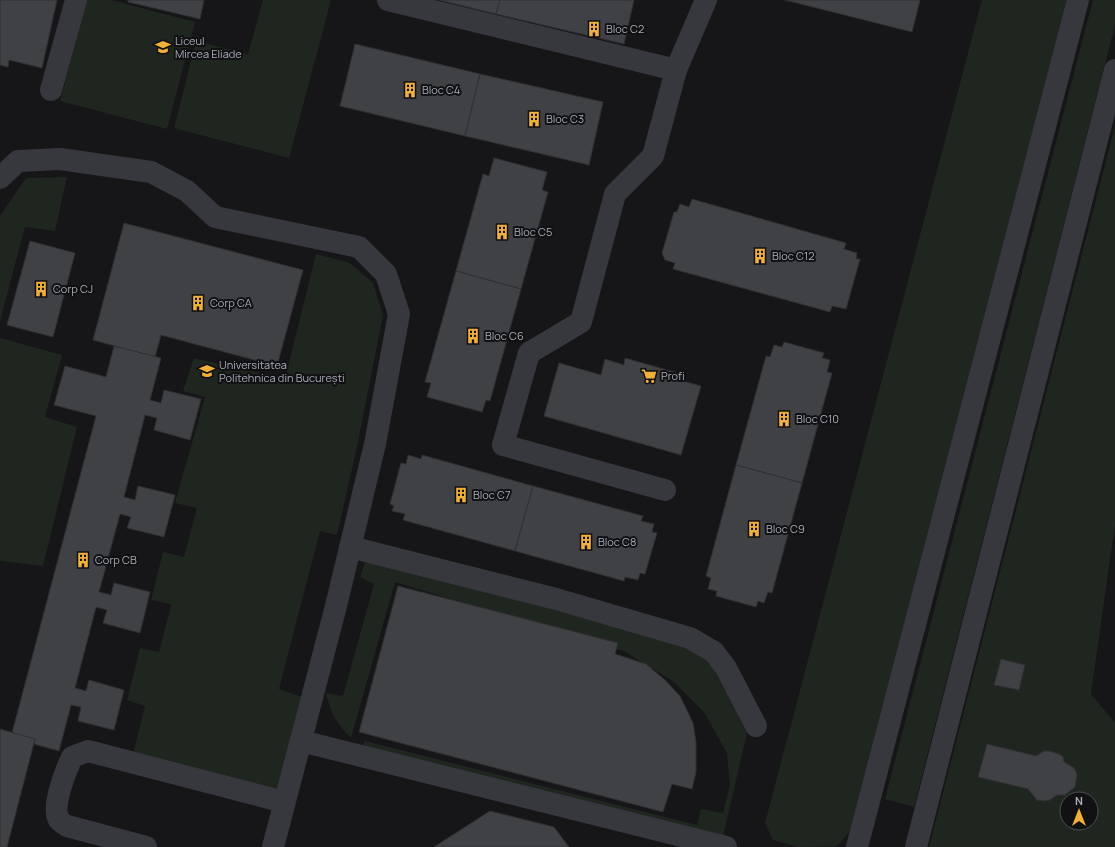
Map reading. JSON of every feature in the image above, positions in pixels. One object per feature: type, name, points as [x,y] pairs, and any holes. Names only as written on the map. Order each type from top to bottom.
[{"type":"lane","points":[[51,90],[76,0]]},
{"type":"lane","points":[[388,0],[676,70]]},
{"type":"lane","points":[[665,490],[503,445],[529,353],[581,322],[614,194],[653,156],[676,70],[706,0]]},
{"type":"lane","points":[[857,847],[1078,0]]},
{"type":"lane","points":[[916,847],[1115,70]]},
{"type":"lane","points":[[0,178],[18,161],[60,159],[151,172],[186,191],[215,217],[358,247],[386,274],[399,314],[375,444],[273,847]]},
{"type":"lane","points":[[350,547],[556,599],[690,638],[714,652],[726,668],[756,726]]},
{"type":"lane","points":[[301,741],[726,847]]},
{"type":"lane","points":[[146,847],[67,826],[59,820],[56,809],[65,771],[72,757],[88,751],[284,802]]},
{"type":"shaded area","points":[[87,0],[111,0],[195,22],[167,129],[60,101]]},
{"type":"shaded area","points":[[263,0],[331,0],[289,158],[174,128],[196,41],[248,54]]},
{"type":"shaded area","points":[[982,0],[1067,0],[850,831],[837,846],[798,847],[773,840],[765,823]]},
{"type":"shaded area","points":[[1093,0],[1115,0],[1115,25],[914,807],[885,799]]},
{"type":"shaded area","points":[[1115,126],[1115,524],[1091,694],[1115,723],[1115,847],[929,847]]},
{"type":"shaded area","points":[[67,177],[55,231],[25,227],[0,321],[0,216],[26,178]]},
{"type":"shaded area","points":[[316,254],[350,263],[373,283],[383,315],[357,447],[337,535],[320,531],[279,689],[302,697],[277,790],[133,754],[145,706],[127,700],[140,648],[159,652],[170,610],[171,604],[151,600],[163,552],[184,557],[197,508],[175,503],[205,397],[183,391],[194,358],[285,379]]},
{"type":"shaded area","points":[[0,338],[62,355],[45,417],[77,427],[43,566],[0,561]]},
{"type":"shaded area","points":[[366,559],[687,646],[710,658],[747,733],[722,841],[361,749],[365,741],[697,825],[701,809],[723,813],[730,785],[727,753],[704,712],[674,682],[624,651],[395,582],[351,738],[341,727],[335,717],[326,693],[343,696],[374,584],[360,577]]},
{"type":"building","points":[[0,0],[57,0],[42,68],[9,60],[8,67],[0,65]]},
{"type":"building","points":[[128,0],[204,0],[200,19],[128,2]]},
{"type":"building","points":[[439,0],[500,0],[496,14]]},
{"type":"building","name":"Bloc C2","points":[[500,0],[634,0],[624,44],[496,14]]},
{"type":"building","points":[[785,0],[920,0],[912,32]]},
{"type":"building","name":"Bloc C4","points":[[355,44],[480,74],[465,136],[340,106]]},
{"type":"building","name":"Bloc C3","points":[[480,74],[603,102],[589,165],[465,136]]},
{"type":"building","name":"Bloc C5","points":[[494,158],[547,172],[542,190],[548,192],[521,289],[456,271],[483,174],[489,176]]},
{"type":"building","name":"Bloc C12","points":[[692,199],[846,243],[844,249],[857,253],[856,259],[860,259],[846,309],[832,306],[830,312],[673,269],[675,263],[665,260],[662,253],[674,212],[677,212],[680,204],[689,207]]},
{"type":"building","name":"Corp CA","points":[[124,223],[303,270],[277,366],[161,335],[155,357],[93,340]]},
{"type":"building","name":"Corp CJ","points":[[30,241],[75,253],[53,337],[7,325]]},
{"type":"building","name":"Bloc C6","points":[[456,271],[521,289],[490,401],[486,400],[482,412],[427,397],[431,383],[425,382]]},
{"type":"building","name":"Bloc C10","points":[[784,342],[824,353],[822,358],[830,360],[827,372],[832,373],[802,483],[736,465],[766,356],[770,357],[774,345],[782,347]]},
{"type":"building","name":"Corp CB","points":[[114,346],[161,358],[150,400],[161,403],[164,390],[201,399],[190,440],[154,430],[157,418],[145,415],[124,497],[135,500],[138,486],[175,495],[164,537],[127,528],[131,517],[120,514],[99,592],[111,595],[114,583],[150,592],[140,633],[103,623],[107,610],[96,607],[75,688],[86,691],[89,680],[124,690],[114,730],[78,721],[81,707],[71,705],[59,751],[34,744],[35,739],[12,733],[96,416],[54,405],[65,366],[106,377]]},
{"type":"building","points":[[625,358],[681,374],[679,380],[701,386],[681,455],[544,416],[559,363],[601,375],[605,359],[624,365]]},
{"type":"building","name":"Bloc C7","points":[[408,455],[421,459],[422,455],[533,486],[515,551],[403,520],[405,514],[392,511],[394,506],[390,504],[401,463],[406,464]]},
{"type":"building","name":"Bloc C9","points":[[736,465],[802,483],[772,593],[768,592],[764,603],[758,601],[756,607],[716,596],[717,591],[708,589],[711,578],[706,576]]},
{"type":"building","name":"Bloc C8","points":[[533,486],[643,516],[641,521],[654,524],[652,532],[657,533],[645,574],[640,573],[638,580],[625,577],[624,581],[515,551]]},
{"type":"building","points":[[398,586],[618,643],[615,654],[646,664],[665,680],[680,696],[693,723],[696,742],[696,772],[692,789],[672,784],[663,812],[359,732]]},
{"type":"building","points":[[1001,659],[1025,665],[1019,690],[994,685]]},
{"type":"building","points":[[0,729],[35,739],[7,847],[0,847]]},
{"type":"building","points":[[987,744],[1036,756],[1044,751],[1059,754],[1063,757],[1064,762],[1074,768],[1077,774],[1075,787],[1070,791],[1059,791],[1059,795],[1050,800],[1043,801],[1037,800],[1028,789],[978,777]]},
{"type":"building","points":[[490,811],[554,827],[569,847],[434,847]]},
{"type":"place","name":"Bloc C2","points":[[594,29]]},
{"type":"place","name":"Liceul Mircea Eliade","points":[[163,47]]},
{"type":"place","name":"Bloc C4","points":[[410,90]]},
{"type":"place","name":"Bloc C3","points":[[534,119]]},
{"type":"place","name":"Bloc C5","points":[[502,232]]},
{"type":"place","name":"Bloc C12","points":[[760,256]]},
{"type":"place","name":"Corp CJ","points":[[41,289]]},
{"type":"place","name":"Corp CA","points":[[198,303]]},
{"type":"place","name":"Bloc C6","points":[[473,336]]},
{"type":"place","name":"Universitatea Politehnica din București","points":[[207,371]]},
{"type":"place","name":"Profi","points":[[649,376]]},
{"type":"place","name":"Bloc C10","points":[[784,419]]},
{"type":"place","name":"Bloc C7","points":[[461,495]]},
{"type":"place","name":"Bloc C9","points":[[754,529]]},
{"type":"place","name":"Bloc C8","points":[[586,542]]},
{"type":"place","name":"Corp CB","points":[[83,560]]}]
